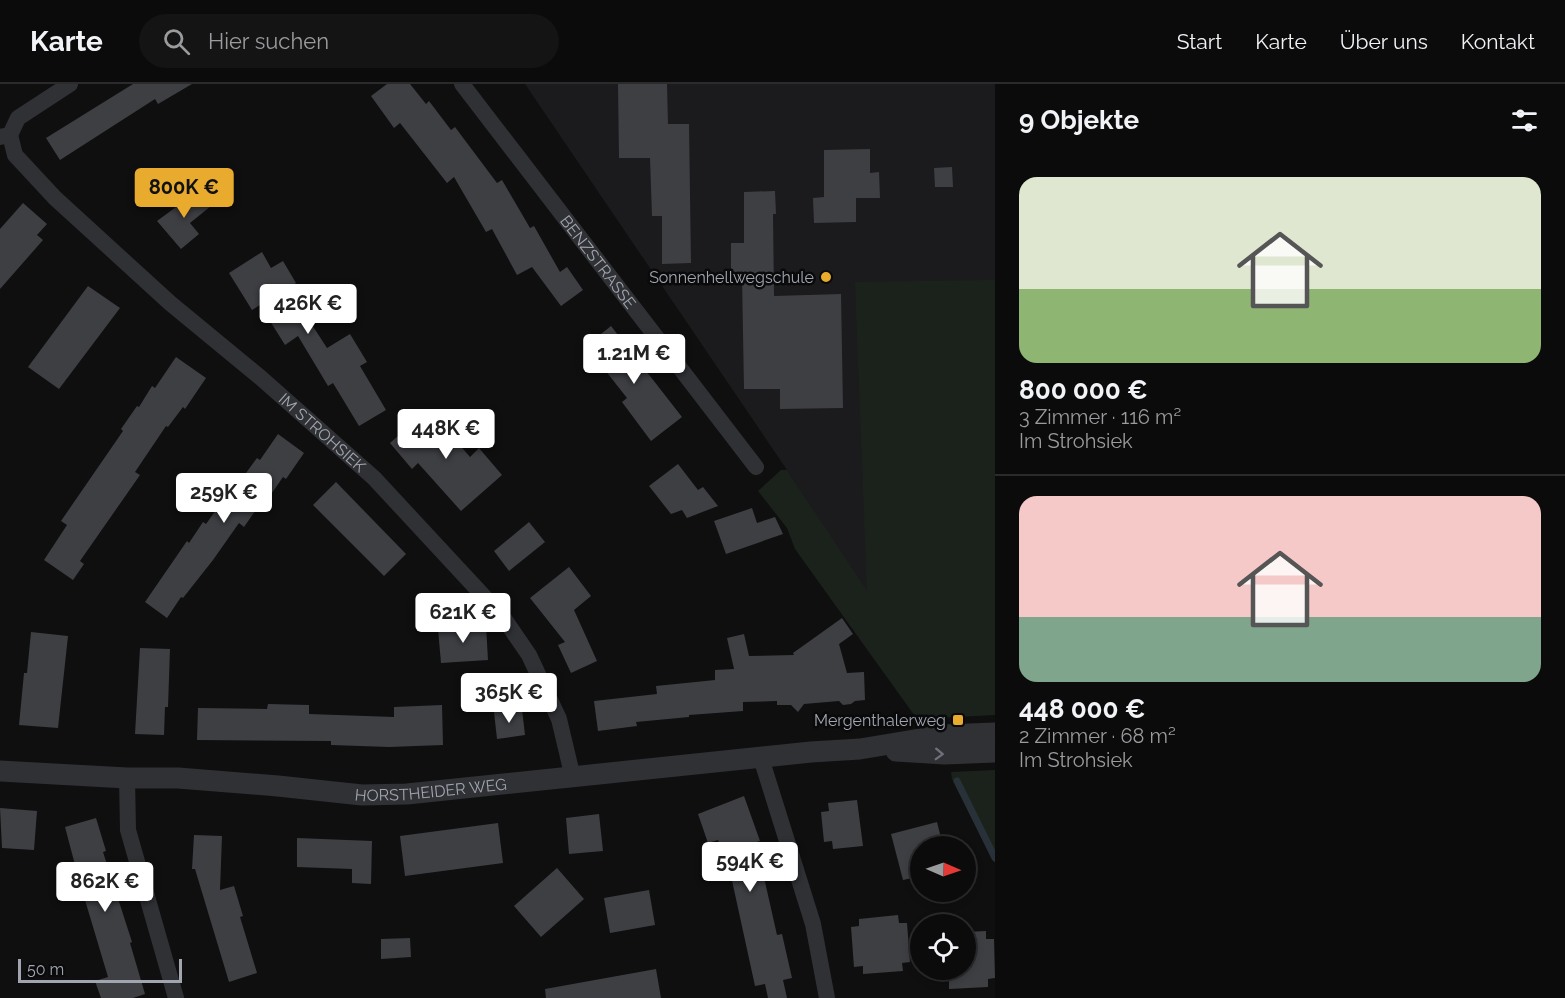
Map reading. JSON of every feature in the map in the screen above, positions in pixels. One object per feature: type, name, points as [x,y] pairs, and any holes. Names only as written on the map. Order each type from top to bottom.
[{"type":"street","points":[[5,136],[18,118],[70,84]]},
{"type":"street","name":"BENZSTRASSE","points":[[462,84],[756,467]]},
{"type":"street","name":"IM STROHSIEK","points":[[5,136],[15,155],[55,198],[170,303],[261,378],[374,478],[503,617],[529,655],[559,719],[573,778]]},
{"type":"street","name":"HORSTHEIDER WEG","points":[[0,771],[127,778],[178,778],[362,795],[407,794],[860,749],[944,735],[995,733]]},
{"type":"street","name":"HORSTHEIDER WEG","points":[[860,749],[945,754],[995,752]]},
{"type":"street","points":[[761,758],[813,924],[827,998]]},
{"type":"street","points":[[127,778],[128,830],[176,998]]},
{"type":"shaded area","name":"Sonnenhellwegschule","points":[[525,84],[995,84],[995,588],[867,593],[787,470]]},
{"type":"shaded area","points":[[995,280],[995,715],[917,719],[795,549],[787,528],[758,491],[781,470],[787,470],[867,591],[855,282]]},
{"type":"shaded area","points":[[995,770],[995,863],[952,779],[951,772]]},
{"type":"building","points":[[133,84],[192,84],[158,104],[155,99],[60,160],[46,138]]},
{"type":"building","points":[[387,84],[410,84],[426,104],[429,101],[451,130],[455,127],[497,183],[502,180],[530,228],[534,226],[560,272],[567,267],[583,290],[561,306],[532,267],[517,275],[492,229],[486,232],[454,177],[447,183],[400,123],[394,128],[371,96]]},
{"type":"building","points":[[618,84],[667,84],[668,124],[689,124],[691,263],[662,264],[662,216],[652,216],[650,158],[619,158]]},
{"type":"building","points":[[870,149],[870,173],[879,172],[880,198],[856,198],[856,222],[814,223],[813,198],[824,197],[824,150]]},
{"type":"building","points":[[952,167],[953,187],[935,187],[934,168]]},
{"type":"building","points":[[199,190],[211,206],[190,223],[199,234],[181,249],[157,221]]},
{"type":"building","points":[[775,191],[774,296],[841,294],[843,408],[780,409],[780,389],[744,389],[742,276],[731,277],[731,243],[744,243],[744,192]]},
{"type":"building","points":[[23,203],[47,224],[37,235],[43,240],[0,289],[0,229]]},
{"type":"building","points":[[262,252],[271,268],[283,261],[296,283],[288,288],[327,348],[350,334],[367,362],[360,366],[386,410],[359,426],[333,383],[328,386],[298,336],[285,345],[260,305],[252,310],[229,273]]},
{"type":"building","points":[[88,286],[120,308],[59,389],[28,367]]},
{"type":"building","points":[[611,326],[682,417],[651,441],[622,402],[627,398],[586,346]]},
{"type":"building","points":[[176,357],[206,378],[185,409],[183,407],[168,427],[166,426],[135,472],[140,475],[80,561],[84,564],[73,580],[44,560],[67,525],[61,521],[123,431],[121,429],[137,406],[139,407],[152,386],[155,388]]},
{"type":"building","points":[[429,409],[470,457],[479,448],[502,475],[461,511],[418,463],[412,469],[390,443]]},
{"type":"building","points":[[278,434],[304,453],[265,503],[262,501],[244,527],[239,523],[167,618],[145,602],[187,541],[189,543],[203,522],[206,524],[236,482],[238,484],[257,458],[260,460]]},
{"type":"building","points":[[678,464],[698,490],[703,487],[718,506],[687,518],[682,510],[671,514],[649,486]]},
{"type":"building","points":[[336,482],[406,554],[384,576],[313,505]]},
{"type":"building","points":[[752,508],[757,523],[775,517],[783,534],[726,554],[714,521]]},
{"type":"building","points":[[529,522],[545,542],[509,571],[494,551]]},
{"type":"building","points":[[569,567],[591,596],[574,610],[597,661],[571,673],[558,645],[565,642],[530,598]]},
{"type":"building","points":[[842,618],[853,634],[839,644],[847,673],[864,672],[865,700],[843,705],[839,701],[804,704],[798,712],[791,705],[777,705],[777,701],[743,702],[743,711],[636,722],[637,726],[598,731],[594,701],[657,694],[656,686],[715,680],[715,670],[734,669],[727,638],[744,634],[749,656],[794,655],[793,653]]},
{"type":"building","points":[[486,625],[488,660],[441,663],[438,629]]},
{"type":"building","points":[[31,632],[68,636],[58,728],[19,725]]},
{"type":"building","points":[[140,648],[170,649],[168,707],[165,707],[164,735],[135,734]]},
{"type":"building","points":[[268,704],[309,705],[309,714],[394,717],[394,707],[442,705],[443,745],[389,747],[331,745],[331,741],[197,740],[198,708],[267,709]]},
{"type":"building","points":[[522,709],[525,735],[497,739],[494,712]]},
{"type":"building","points":[[744,796],[760,841],[753,843],[761,864],[777,935],[782,934],[792,978],[783,980],[787,998],[768,998],[765,984],[755,986],[726,853],[723,854],[718,840],[708,843],[698,814]]},
{"type":"building","points":[[857,800],[863,846],[833,849],[832,841],[824,842],[821,812],[829,811],[828,803]]},
{"type":"building","points":[[0,808],[37,811],[34,850],[2,848]]},
{"type":"building","points":[[599,814],[603,851],[569,854],[566,818]]},
{"type":"building","points":[[96,818],[106,851],[103,852],[132,942],[130,943],[145,994],[133,998],[101,998],[95,981],[108,977],[65,827]]},
{"type":"building","points":[[937,822],[940,836],[910,836],[910,878],[903,880],[891,834]]},
{"type":"building","points":[[498,823],[503,863],[405,876],[400,836]]},
{"type":"building","points":[[194,835],[222,836],[220,890],[234,886],[243,916],[240,917],[257,973],[229,982],[195,869],[192,869]]},
{"type":"building","points":[[297,838],[372,841],[371,884],[352,883],[352,869],[297,867]]},
{"type":"building","points":[[557,868],[584,899],[541,937],[514,906]]},
{"type":"building","points":[[649,890],[655,925],[610,933],[604,898]]},
{"type":"building","points":[[898,915],[899,923],[907,923],[910,962],[902,963],[903,971],[863,974],[863,966],[854,967],[851,927],[859,926],[859,919]]},
{"type":"building","points":[[986,931],[986,939],[994,939],[995,978],[988,979],[988,987],[949,989],[949,980],[976,980],[976,932]]},
{"type":"building","points":[[410,938],[411,957],[381,959],[381,939]]},
{"type":"building","points":[[656,969],[661,998],[546,998],[545,989]]},
{"type":"waterway","points":[[957,781],[995,858]]},
{"type":"place","name":"Sonnenhellwegschule","points":[[826,277]]},
{"type":"place","name":"Mergenthalerweg","points":[[958,720]]}]
